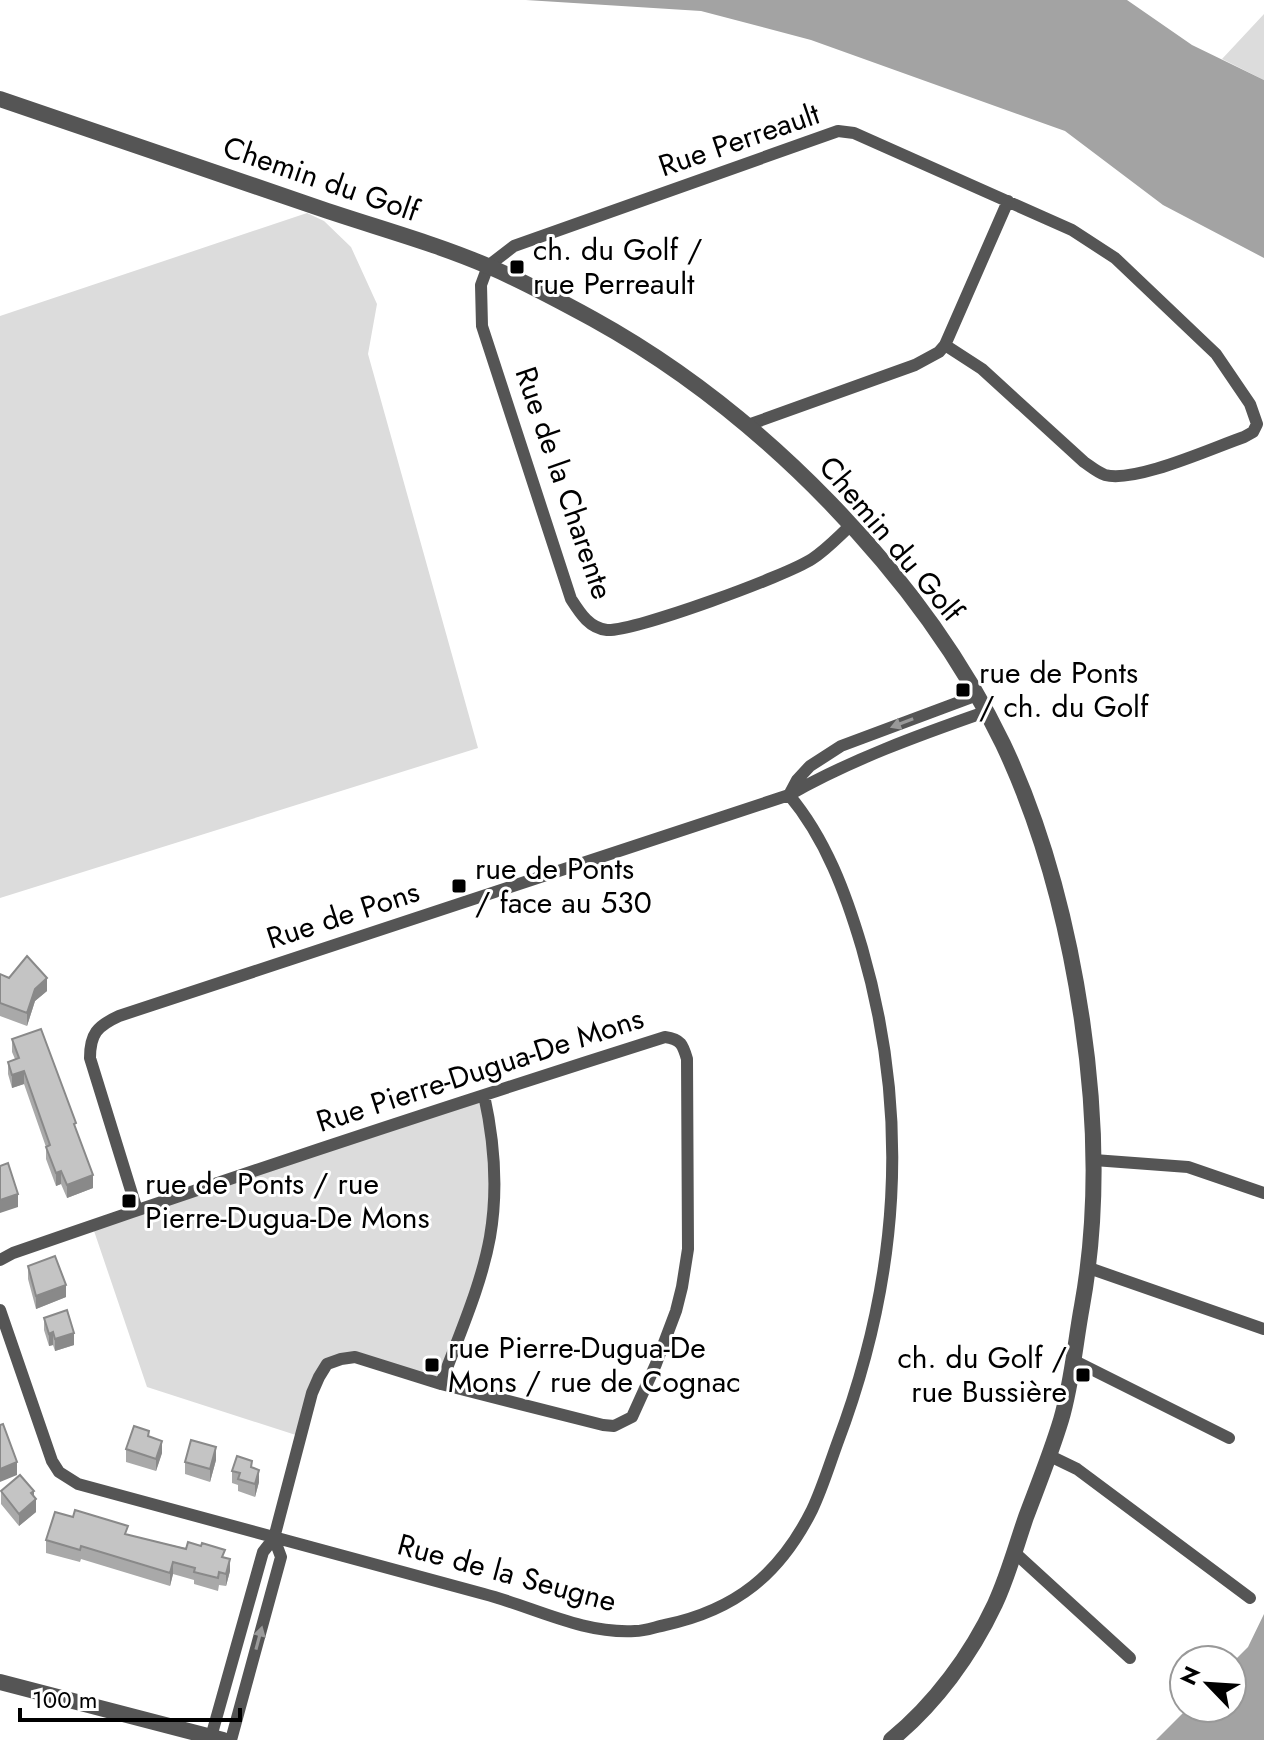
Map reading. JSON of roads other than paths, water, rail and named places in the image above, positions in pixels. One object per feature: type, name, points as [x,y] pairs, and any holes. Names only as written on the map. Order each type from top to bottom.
[{"type":"street","name":"Chemin du Golf","points":[[0,99],[488,266],[618,334],[672,367],[748,425],[824,496],[929,622],[1003,744],[1049,863],[1071,948],[1090,1082],[1094,1160],[1089,1268],[1062,1418],[997,1601],[973,1647],[919,1714],[891,1740]]},
{"type":"street","name":"Rue Perreault","points":[[488,266],[514,246],[838,131],[864,137],[1097,244],[1216,354],[1250,404],[1257,424],[1253,432],[1244,437],[1144,472],[1120,477],[1102,474],[1084,462],[982,369],[945,345]]},
{"type":"street","points":[[748,425],[915,365],[939,352],[945,345],[1008,201]]},
{"type":"street","name":"Rue de la Charente","points":[[488,266],[481,285],[482,326],[571,599],[585,620],[605,630],[633,627],[782,575],[813,558],[850,526]]},
{"type":"street","points":[[789,795],[810,766],[841,746],[975,696]]},
{"type":"street","name":"Rue de Pons","points":[[137,1210],[90,1058],[90,1042],[94,1031],[101,1025],[149,1006],[789,795],[817,779],[985,712]]},
{"type":"street","name":"Rue de la Seugne","points":[[0,1310],[59,1472],[78,1484],[500,1598],[592,1628],[636,1631],[685,1621],[728,1605],[767,1574],[792,1544],[813,1507],[859,1386],[886,1264],[892,1216],[893,1124],[881,1027],[854,919],[836,871],[805,814],[789,795]]},
{"type":"street","name":"Rue Pierre-Dugua-De Mons","points":[[137,1210],[665,1037],[677,1039],[683,1045],[687,1059],[688,1249],[676,1311],[632,1417],[614,1426],[603,1425],[441,1384],[355,1357],[327,1364],[312,1393],[274,1538],[263,1552],[217,1738]]},
{"type":"street","points":[[441,1384],[490,1239],[494,1195],[490,1124],[484,1095]]},
{"type":"street","points":[[1094,1160],[1188,1167],[1264,1193]]},
{"type":"street","points":[[0,1260],[137,1210]]},
{"type":"street","points":[[1089,1268],[1264,1329]]},
{"type":"street","points":[[1073,1360],[1229,1438]]},
{"type":"street","points":[[1048,1455],[1077,1469],[1250,1598]]},
{"type":"street","name":"Rue Pierre-Dugua-De Mons","points":[[231,1740],[281,1557],[274,1538]]},
{"type":"street","points":[[1014,1552],[1130,1658]]},
{"type":"street","points":[[0,1682],[217,1738]]},
{"type":"place","name":"ch. du Golf / rue Perreault","points":[[517,267]]},
{"type":"place","name":"rue de Ponts / ch. du Golf","points":[[963,690]]},
{"type":"place","name":"rue de Ponts / face au 530","points":[[459,886]]},
{"type":"place","name":"rue de Ponts / rue Pierre-Dugua-De Mons","points":[[129,1201]]},
{"type":"place","name":"rue Pierre-Dugua-De Mons / rue de Cognac","points":[[432,1365]]},
{"type":"place","name":"ch. du Golf / rue Bussière","points":[[1083,1375]]}]
